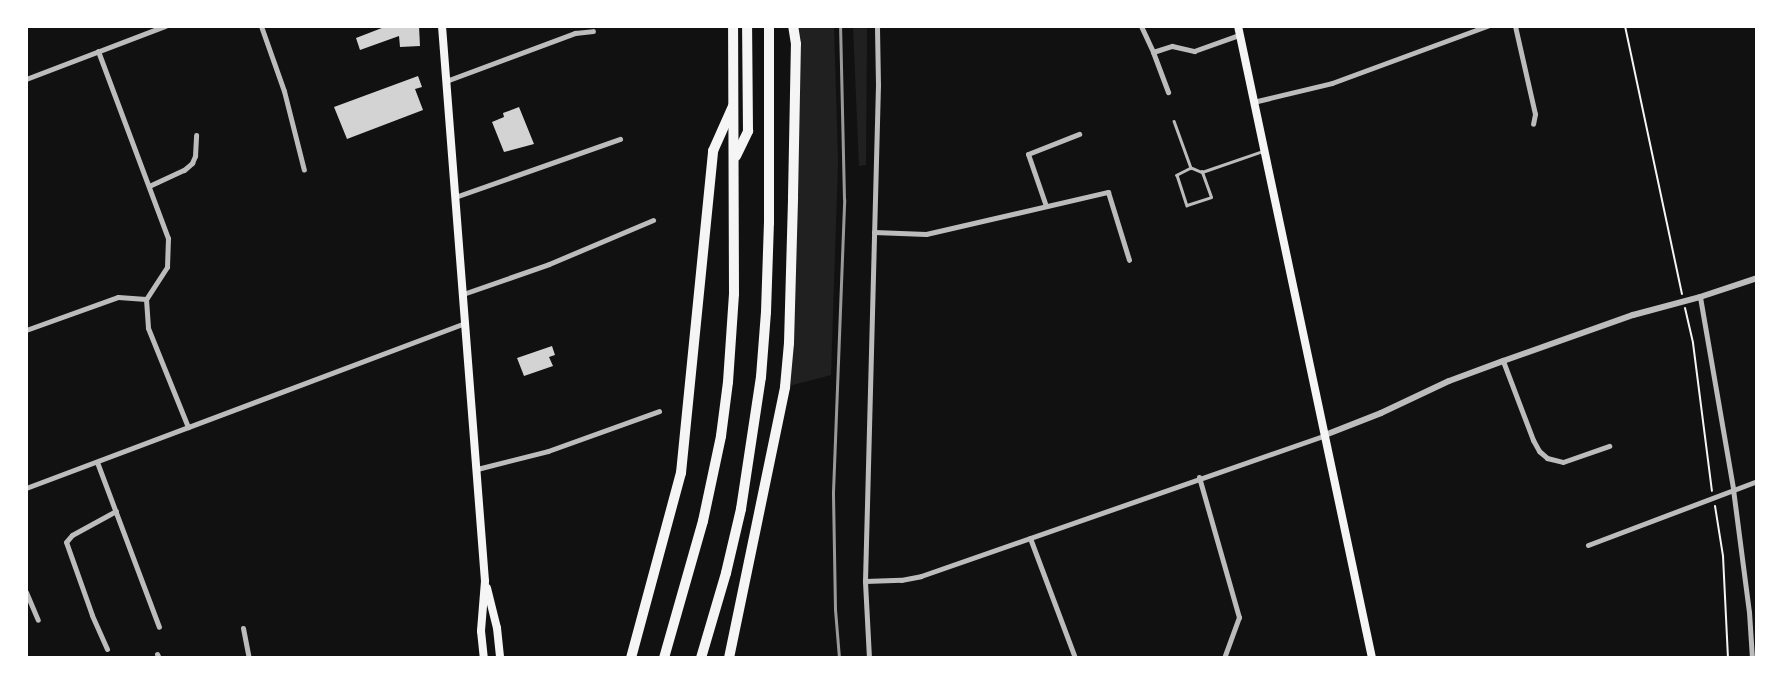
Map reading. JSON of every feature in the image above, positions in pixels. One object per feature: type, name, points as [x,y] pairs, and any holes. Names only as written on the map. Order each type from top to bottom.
[{"type":"highway","points":[[664,658],[702,528],[724,413],[733,316],[735,103],[733,26]]},
{"type":"highway","points":[[734,160],[748,132],[747,26]]},
{"type":"highway","points":[[701,658],[722,587],[739,516],[752,444],[761,378],[768,258],[768,26]]},
{"type":"highway","points":[[729,658],[786,387],[789,343],[796,44],[793,26]]},
{"type":"highway","points":[[631,658],[681,473],[713,151],[735,103]]},
{"type":"main road","points":[[442,26],[486,581],[497,628],[500,658]]},
{"type":"main road","points":[[1238,30],[1372,658]]},
{"type":"main road","points":[[484,658],[481,631],[486,581]]},
{"type":"street","points":[[147,26],[149,32]]},
{"type":"street","points":[[26,78],[165,26]]},
{"type":"street","points":[[261,26],[284,91],[304,170]]},
{"type":"street","points":[[869,658],[866,581],[877,26]]},
{"type":"street","points":[[1141,26],[1168,92]]},
{"type":"street","points":[[1253,102],[1332,83],[1487,26]]},
{"type":"street","points":[[1515,26],[1535,114],[1533,124]]},
{"type":"street","points":[[446,80],[575,33],[593,30]]},
{"type":"street","points":[[1153,52],[1172,46],[1194,51],[1238,30]]},
{"type":"street","points":[[98,51],[168,238],[166,267],[146,299],[148,328],[188,427]]},
{"type":"street","points":[[1046,206],[1028,154],[1078,134]]},
{"type":"street","points":[[149,186],[184,170],[192,163],[195,156],[196,135]]},
{"type":"street","points":[[455,197],[489,187],[620,139]]},
{"type":"street","points":[[874,232],[926,234],[1108,192],[1129,260]]},
{"type":"street","points":[[463,294],[549,264],[653,220]]},
{"type":"street","points":[[866,581],[901,580],[921,576],[1199,477],[1325,435],[1381,413],[1449,381],[1503,361],[1633,315],[1700,297],[1757,278]]},
{"type":"street","points":[[26,330],[118,297],[146,299]]},
{"type":"street","points":[[1700,297],[1733,489],[1749,612],[1752,658]]},
{"type":"street","points":[[26,488],[465,323]]},
{"type":"street","points":[[1503,361],[1539,452],[1547,458],[1564,462],[1609,446]]},
{"type":"street","points":[[477,469],[548,451],[659,410]]},
{"type":"street","points":[[97,462],[159,626]]},
{"type":"street","points":[[1199,477],[1239,617],[1224,658]]},
{"type":"street","points":[[1588,546],[1757,481]]},
{"type":"street","points":[[107,649],[92,615],[66,542],[72,535],[116,511]]},
{"type":"street","points":[[1030,538],[1075,658]]},
{"type":"street","points":[[26,592],[38,620]]},
{"type":"street","points":[[1749,612],[1757,611]]},
{"type":"street","points":[[243,628],[249,658]]},
{"type":"lane","points":[[1174,121],[1192,168]]},
{"type":"lane","points":[[1202,172],[1211,197],[1187,205],[1177,175],[1192,168],[1202,172],[1263,151]]},
{"type":"path","points":[[1625,26],[1683,296]]},
{"type":"path","points":[[1686,311],[1693,343],[1713,498],[1723,556],[1728,658]]},
{"type":"shaded area","points":[[793,26],[834,26],[838,162],[831,375],[785,387]]},
{"type":"shaded area","points":[[853,26],[867,26],[866,165],[859,166]]},
{"type":"building","points":[[387,26],[419,26],[420,46],[400,47],[399,36],[360,50],[356,38]]},
{"type":"building","points":[[418,76],[422,87],[415,89],[423,110],[347,139],[334,107]]},
{"type":"building","points":[[519,107],[534,144],[504,152],[492,122],[504,117],[503,113]]},
{"type":"building","points":[[552,346],[555,355],[549,357],[553,366],[524,376],[517,358]]},
{"type":"railway","points":[[839,658],[835,609],[833,492],[844,199],[840,26]]}]
